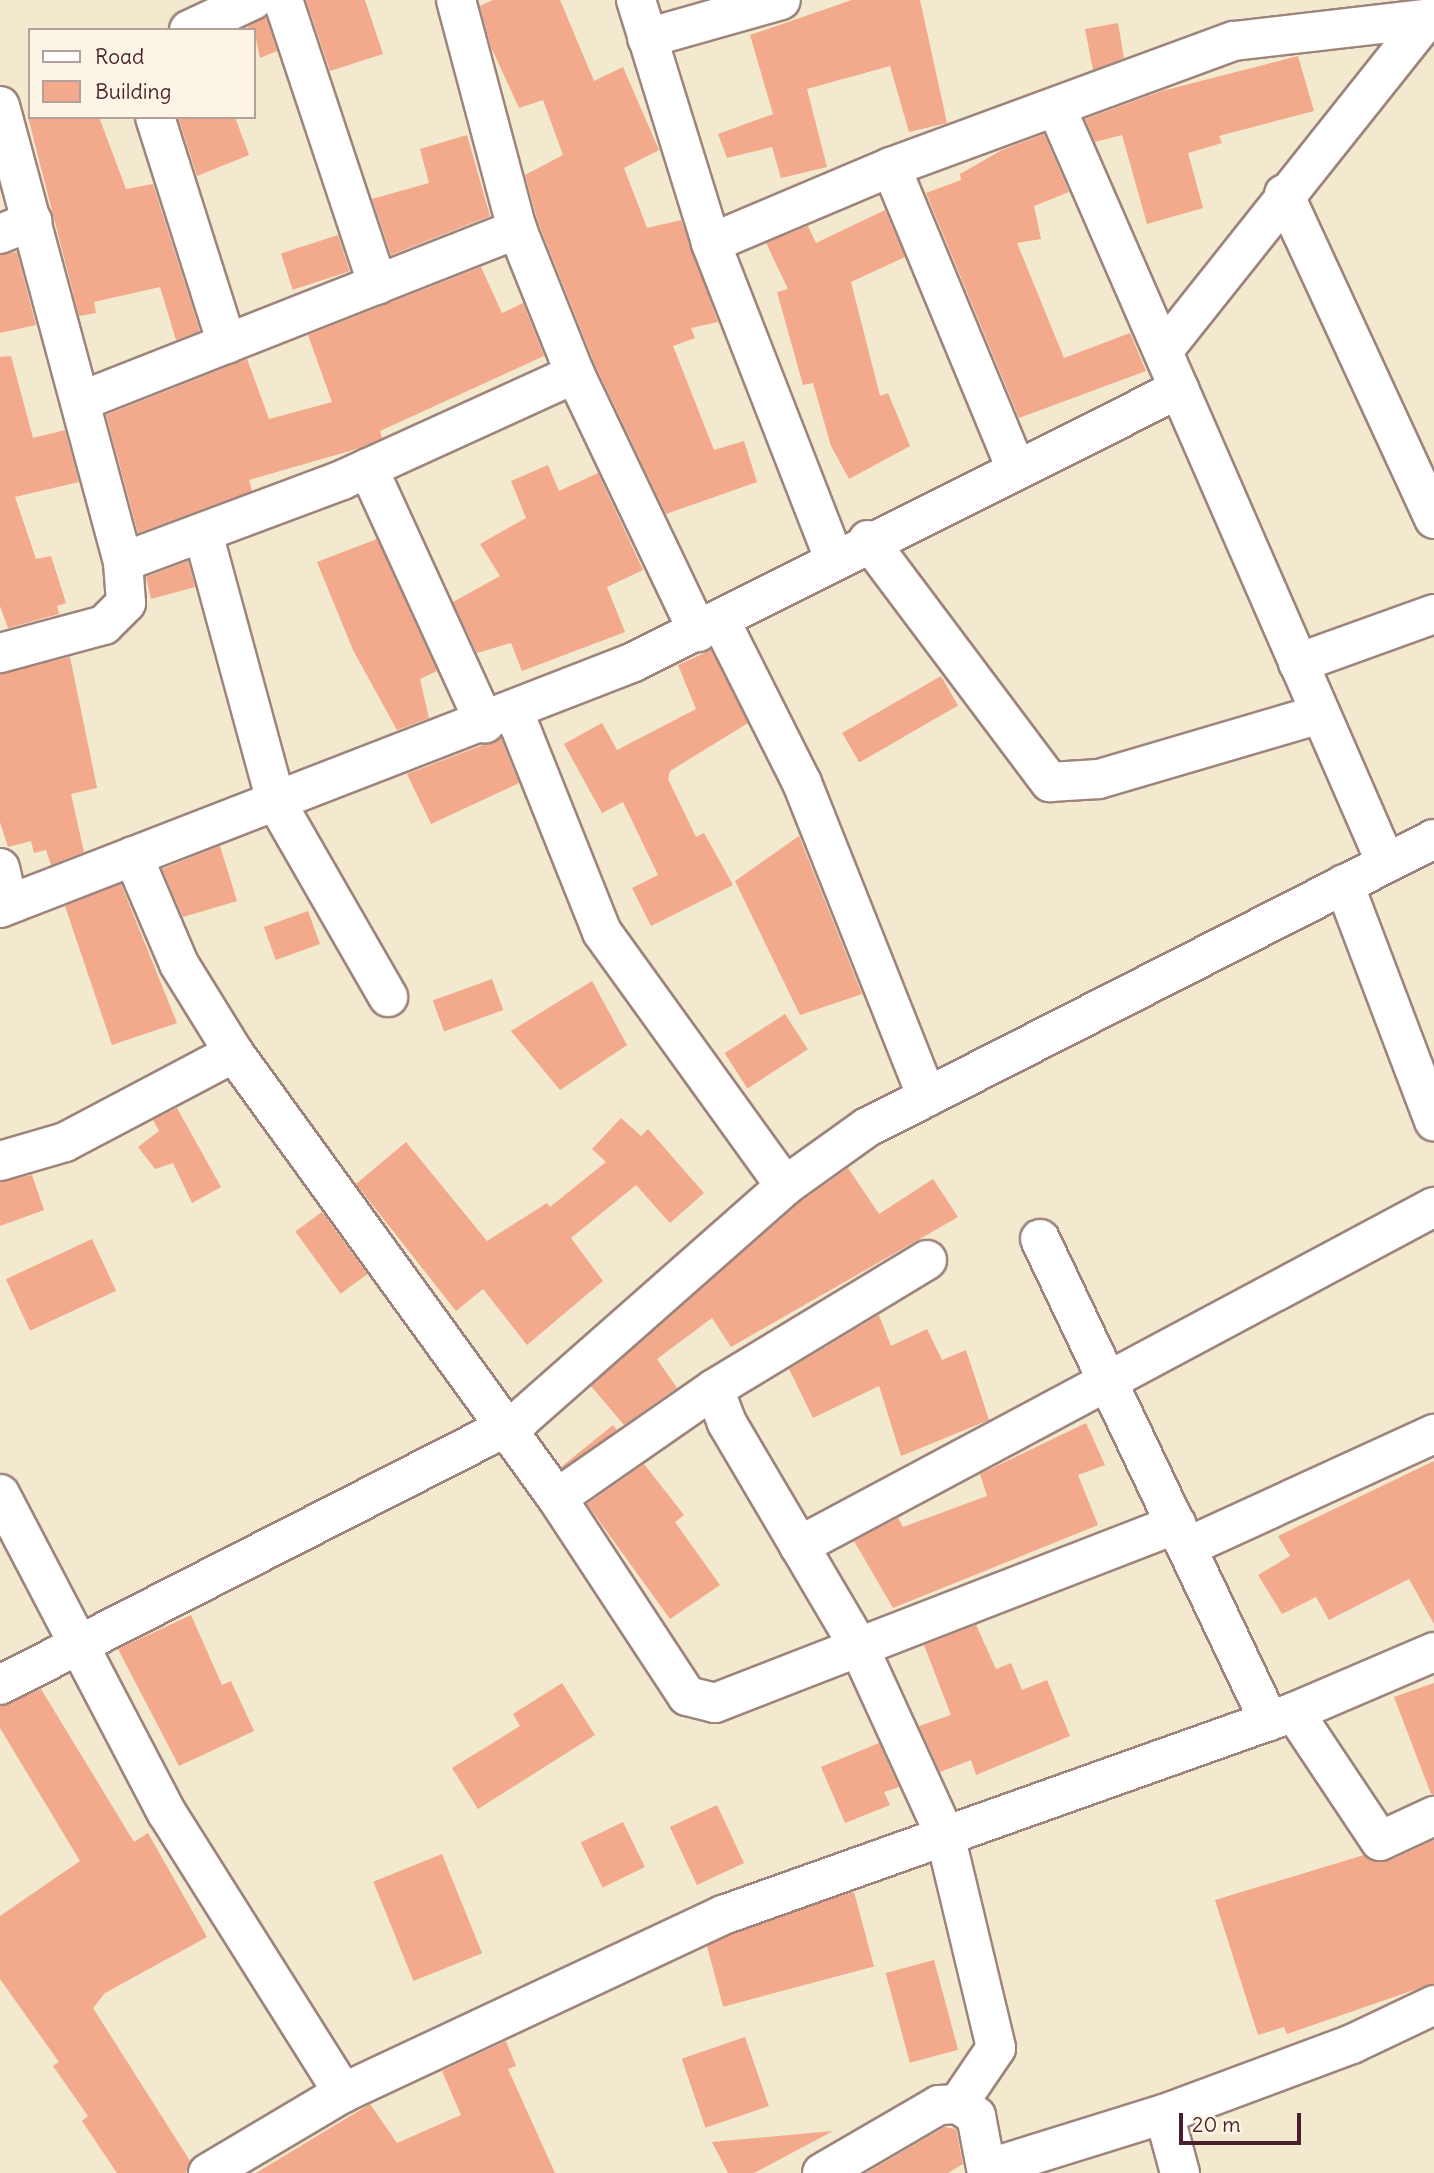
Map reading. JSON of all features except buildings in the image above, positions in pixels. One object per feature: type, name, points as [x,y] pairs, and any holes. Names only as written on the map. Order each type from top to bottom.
[{"type":"street","points":[[193,28],[253,0]]},
{"type":"street","points":[[283,0],[378,285]]},
{"type":"street","points":[[456,0],[517,229],[575,374],[709,626],[802,783],[927,1097]]},
{"type":"street","points":[[636,0],[711,243],[834,558]]},
{"type":"street","points":[[647,38],[781,0]]},
{"type":"street","points":[[711,243],[891,167],[1234,41],[1430,19]]},
{"type":"street","points":[[1163,351],[1284,194],[1430,19]]},
{"type":"street","points":[[0,106],[17,228],[81,401],[123,562],[126,603],[119,616],[0,653]]},
{"type":"street","points":[[1056,107],[1386,863]]},
{"type":"street","points":[[156,119],[227,344]]},
{"type":"street","points":[[891,167],[1015,467]]},
{"type":"street","points":[[1284,194],[1434,519]]},
{"type":"street","points":[[81,401],[517,229]]},
{"type":"street","points":[[123,562],[368,468],[575,374]]},
{"type":"street","points":[[3,893],[133,856],[499,718],[709,626],[868,540],[1179,389]]},
{"type":"street","points":[[368,468],[499,718],[602,932],[785,1186]]},
{"type":"street","points":[[203,533],[276,802],[388,996]]},
{"type":"street","points":[[868,540],[1050,782],[1099,779],[1320,714]]},
{"type":"street","points":[[1298,663],[1434,614]]},
{"type":"street","points":[[0,1685],[520,1420],[785,1186],[866,1128],[1434,839]]},
{"type":"street","points":[[133,856],[179,964],[234,1053],[502,1429],[557,1498],[687,1696],[700,1703],[715,1703],[858,1644],[1182,1536],[1434,1434]]},
{"type":"street","points":[[1345,884],[1434,1121]]},
{"type":"street","points":[[0,1161],[65,1142],[234,1053]]},
{"type":"street","points":[[799,1546],[1107,1379],[1434,1207]]},
{"type":"street","points":[[1040,1239],[1182,1536],[1282,1716],[1380,1841],[1434,1816]]},
{"type":"street","points":[[557,1498],[714,1389],[927,1261]]},
{"type":"street","points":[[714,1389],[799,1546],[858,1644],[945,1835],[996,2048],[958,2104]]},
{"type":"street","points":[[1,1499],[167,1813],[343,2093]]},
{"type":"street","points":[[208,2173],[343,2093],[723,1915],[1282,1716],[1434,1652]]},
{"type":"street","points":[[822,2173],[939,2105],[958,2104],[976,2116],[987,2171],[1164,2114],[1352,2045],[1434,2006]]},
{"type":"street","points":[[1164,2114],[1180,2173]]}]
